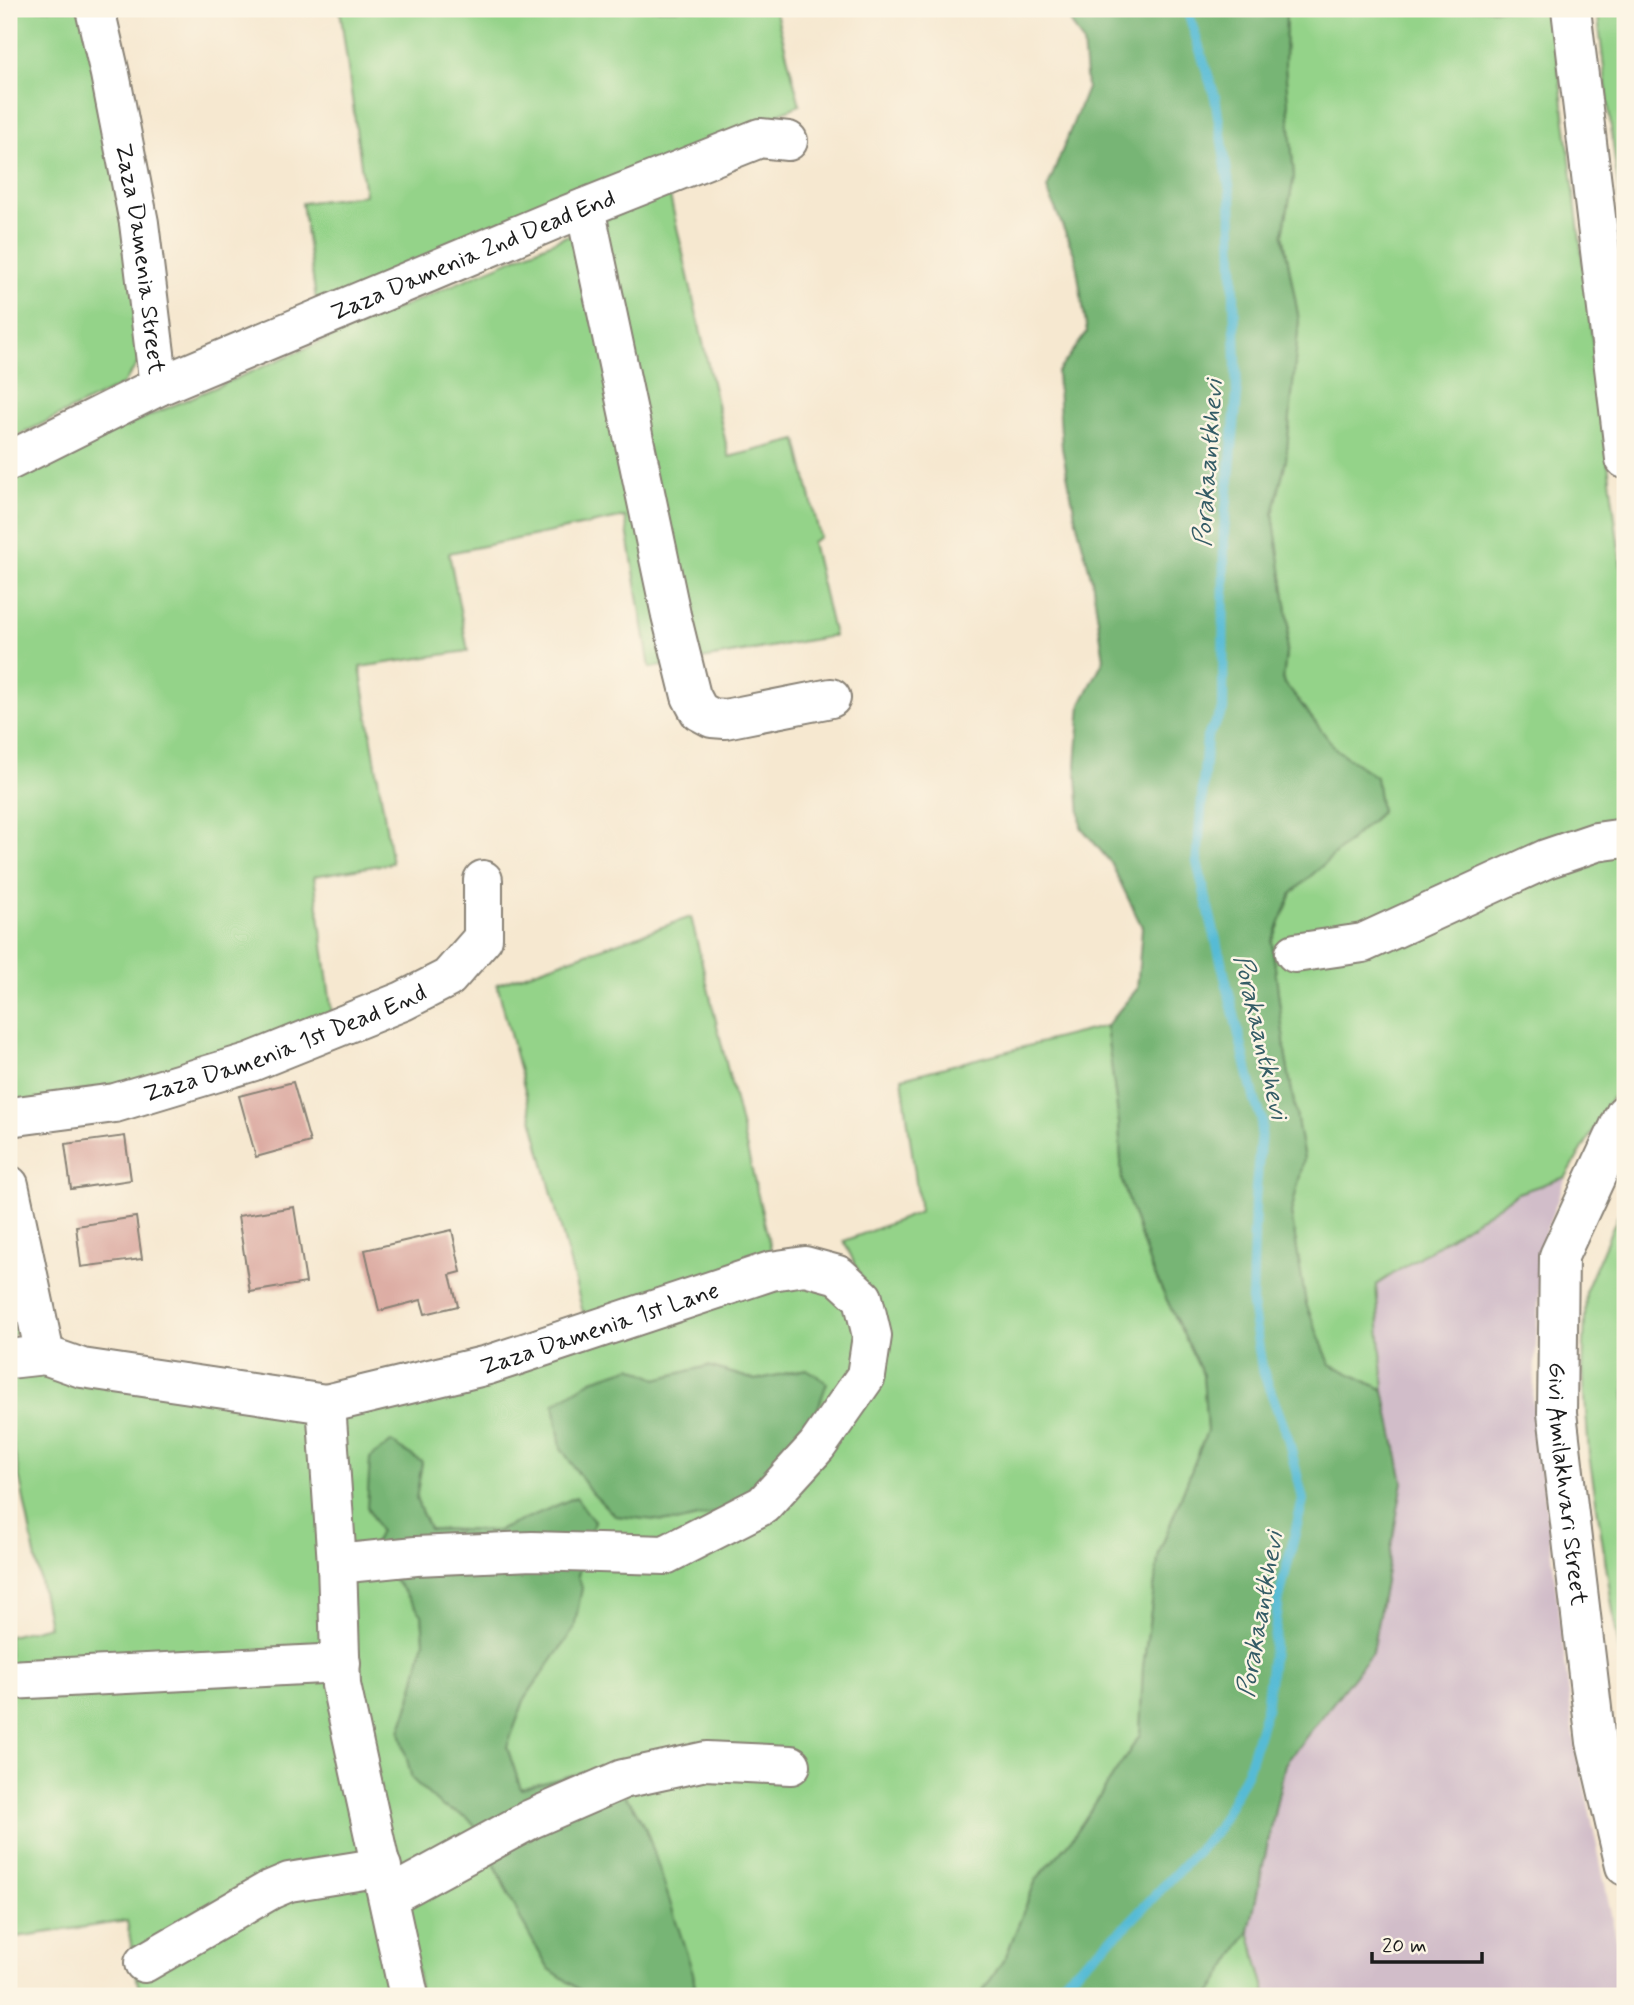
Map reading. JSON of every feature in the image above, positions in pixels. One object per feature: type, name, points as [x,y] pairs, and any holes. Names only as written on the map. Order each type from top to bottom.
[{"type":"street","name":"Zaza Damenia Street","points":[[9,461],[159,386],[139,223],[95,9]]},
{"type":"street","points":[[1571,9],[1625,458]]},
{"type":"street","name":"Zaza Damenia 2nd Dead End","points":[[159,386],[760,138],[788,141]]},
{"type":"street","points":[[585,208],[671,615],[691,696],[699,711],[712,718],[724,719],[831,698]]},
{"type":"street","points":[[1295,953],[1363,943],[1546,859],[1596,842],[1625,838]]},
{"type":"street","name":"Zaza Damenia 1st Dead End","points":[[9,1117],[115,1102],[251,1062],[448,978],[483,938],[483,880]]},
{"type":"street","name":"Givi Amilakhvari Street","points":[[1625,1114],[1559,1256],[1557,1413],[1596,1742],[1625,1866]]},
{"type":"street","points":[[9,1185],[27,1357],[82,1368],[326,1404],[337,1564],[341,1685],[409,1996]]},
{"type":"street","name":"Zaza Damenia 1st Lane","points":[[326,1404],[488,1364],[771,1271],[805,1266],[838,1275],[863,1298],[872,1336],[866,1376],[817,1446],[763,1505],[665,1555],[532,1551],[416,1556],[337,1564]]},
{"type":"street","points":[[9,1680],[341,1663]]},
{"type":"street","points":[[144,1963],[270,1890],[289,1882],[385,1882],[623,1779],[706,1761],[790,1765]]},
{"type":"shaded area","points":[[1566,1177],[1542,1242],[1533,1399],[1574,1736],[1625,1981],[1625,1996],[1267,1996],[1249,1931],[1285,1764],[1372,1653],[1403,1482],[1384,1390],[1376,1285],[1518,1193]]},
{"type":"green space","points":[[9,9],[85,9],[145,354],[122,385],[9,440]]},
{"type":"green space","points":[[340,9],[775,9],[800,105],[317,306],[302,203],[365,195]]},
{"type":"green space","points":[[1063,9],[1286,9],[1285,66],[1294,177],[1283,234],[1299,320],[1286,460],[1273,514],[1289,625],[1283,681],[1337,750],[1376,777],[1381,812],[1292,893],[1272,942],[1286,1058],[1304,1159],[1291,1213],[1306,1304],[1330,1364],[1384,1390],[1403,1482],[1372,1653],[1285,1764],[1249,1931],[1209,1996],[1156,1996],[1141,1980],[1112,1996],[980,1996],[1006,1956],[1036,1880],[1069,1843],[1140,1735],[1143,1667],[1159,1553],[1207,1431],[1203,1375],[1151,1267],[1122,1181],[1119,1123],[1106,1026],[1137,989],[1142,927],[1111,863],[1081,827],[1076,765],[1081,704],[1104,659],[1092,580],[1076,520],[1062,448],[1057,373],[1087,332],[1075,256],[1047,189],[1087,88],[1083,43]]},
{"type":"green space","points":[[1286,9],[1551,9],[1625,598],[1625,1076],[1566,1177],[1518,1193],[1376,1285],[1384,1390],[1330,1364],[1306,1304],[1291,1213],[1304,1159],[1286,1058],[1272,942],[1292,893],[1381,812],[1375,777],[1337,751],[1283,681],[1289,624],[1273,514],[1286,460],[1299,320],[1283,234],[1294,177],[1285,66]]},
{"type":"green space","points":[[1597,9],[1625,9],[1625,246]]},
{"type":"green space","points":[[669,192],[729,457],[797,440],[820,537],[812,542],[834,636],[650,668],[625,517],[449,553],[468,651],[360,667],[392,863],[314,876],[332,1014],[253,1053],[9,1108],[9,476]]},
{"type":"green space","points":[[691,917],[773,1258],[586,1324],[497,984]]},
{"type":"green space","points":[[1106,1026],[1119,1123],[1122,1181],[1151,1267],[1203,1375],[1207,1431],[1159,1553],[1143,1667],[1140,1735],[1069,1843],[1036,1880],[1006,1956],[980,1996],[696,1996],[693,1973],[675,1922],[599,1768],[521,1789],[507,1747],[525,1698],[574,1629],[578,1575],[594,1521],[523,1520],[497,1531],[429,1529],[416,1499],[422,1462],[371,1550],[422,1614],[424,1641],[400,1732],[441,1806],[467,1817],[480,1832],[506,1890],[548,1968],[589,1996],[422,1996],[350,1680],[339,1412],[789,1279],[861,1277],[844,1241],[920,1212],[902,1078]],"holes":[[[708,1366],[755,1380],[806,1369],[561,1448],[657,1379]]]},
{"type":"green space","points":[[1625,1199],[1625,1689],[1589,1455],[1583,1370],[1586,1290]]},
{"type":"green space","points":[[9,1227],[31,1319],[9,1339]]},
{"type":"green space","points":[[708,1366],[755,1380],[807,1369],[827,1383],[812,1424],[754,1489],[720,1512],[676,1522],[615,1516],[591,1492],[561,1448],[554,1404],[592,1380],[632,1367],[657,1379]]},
{"type":"green space","points":[[9,1370],[61,1370],[303,1413],[315,1433],[397,1996],[140,1996],[127,1921],[9,1938],[9,1636],[49,1626],[9,1424]]},
{"type":"green space","points":[[391,1442],[422,1462],[416,1499],[429,1529],[497,1531],[576,1497],[594,1522],[578,1575],[582,1588],[574,1629],[525,1698],[507,1747],[521,1789],[599,1768],[632,1804],[647,1831],[693,1973],[696,1996],[589,1996],[548,1968],[522,1922],[480,1832],[467,1817],[441,1806],[412,1779],[400,1732],[424,1641],[422,1615],[371,1550],[380,1531],[367,1507],[370,1458]]},
{"type":"green space","points":[[1249,1931],[1267,1996],[1209,1996]]},
{"type":"green space","points":[[1141,1980],[1156,1996],[1112,1996]]},
{"type":"building","points":[[293,1082],[310,1142],[256,1157],[239,1096]]},
{"type":"building","points":[[125,1136],[131,1180],[71,1189],[65,1144]]},
{"type":"building","points":[[294,1207],[306,1283],[250,1292],[238,1216]]},
{"type":"building","points":[[136,1217],[142,1259],[81,1267],[76,1226]]},
{"type":"building","points":[[452,1230],[461,1272],[450,1275],[458,1306],[425,1314],[421,1300],[379,1311],[365,1250]]},
{"type":"waterway","name":"Porakaantkhevi","points":[[1047,1996],[1127,1925],[1216,1831],[1247,1772],[1266,1709],[1279,1598],[1303,1500],[1288,1438],[1262,1368],[1252,1305],[1255,1200],[1262,1120],[1255,1101],[1197,862],[1207,737],[1223,710],[1224,531],[1237,395],[1231,198],[1215,97],[1187,9]]}]
